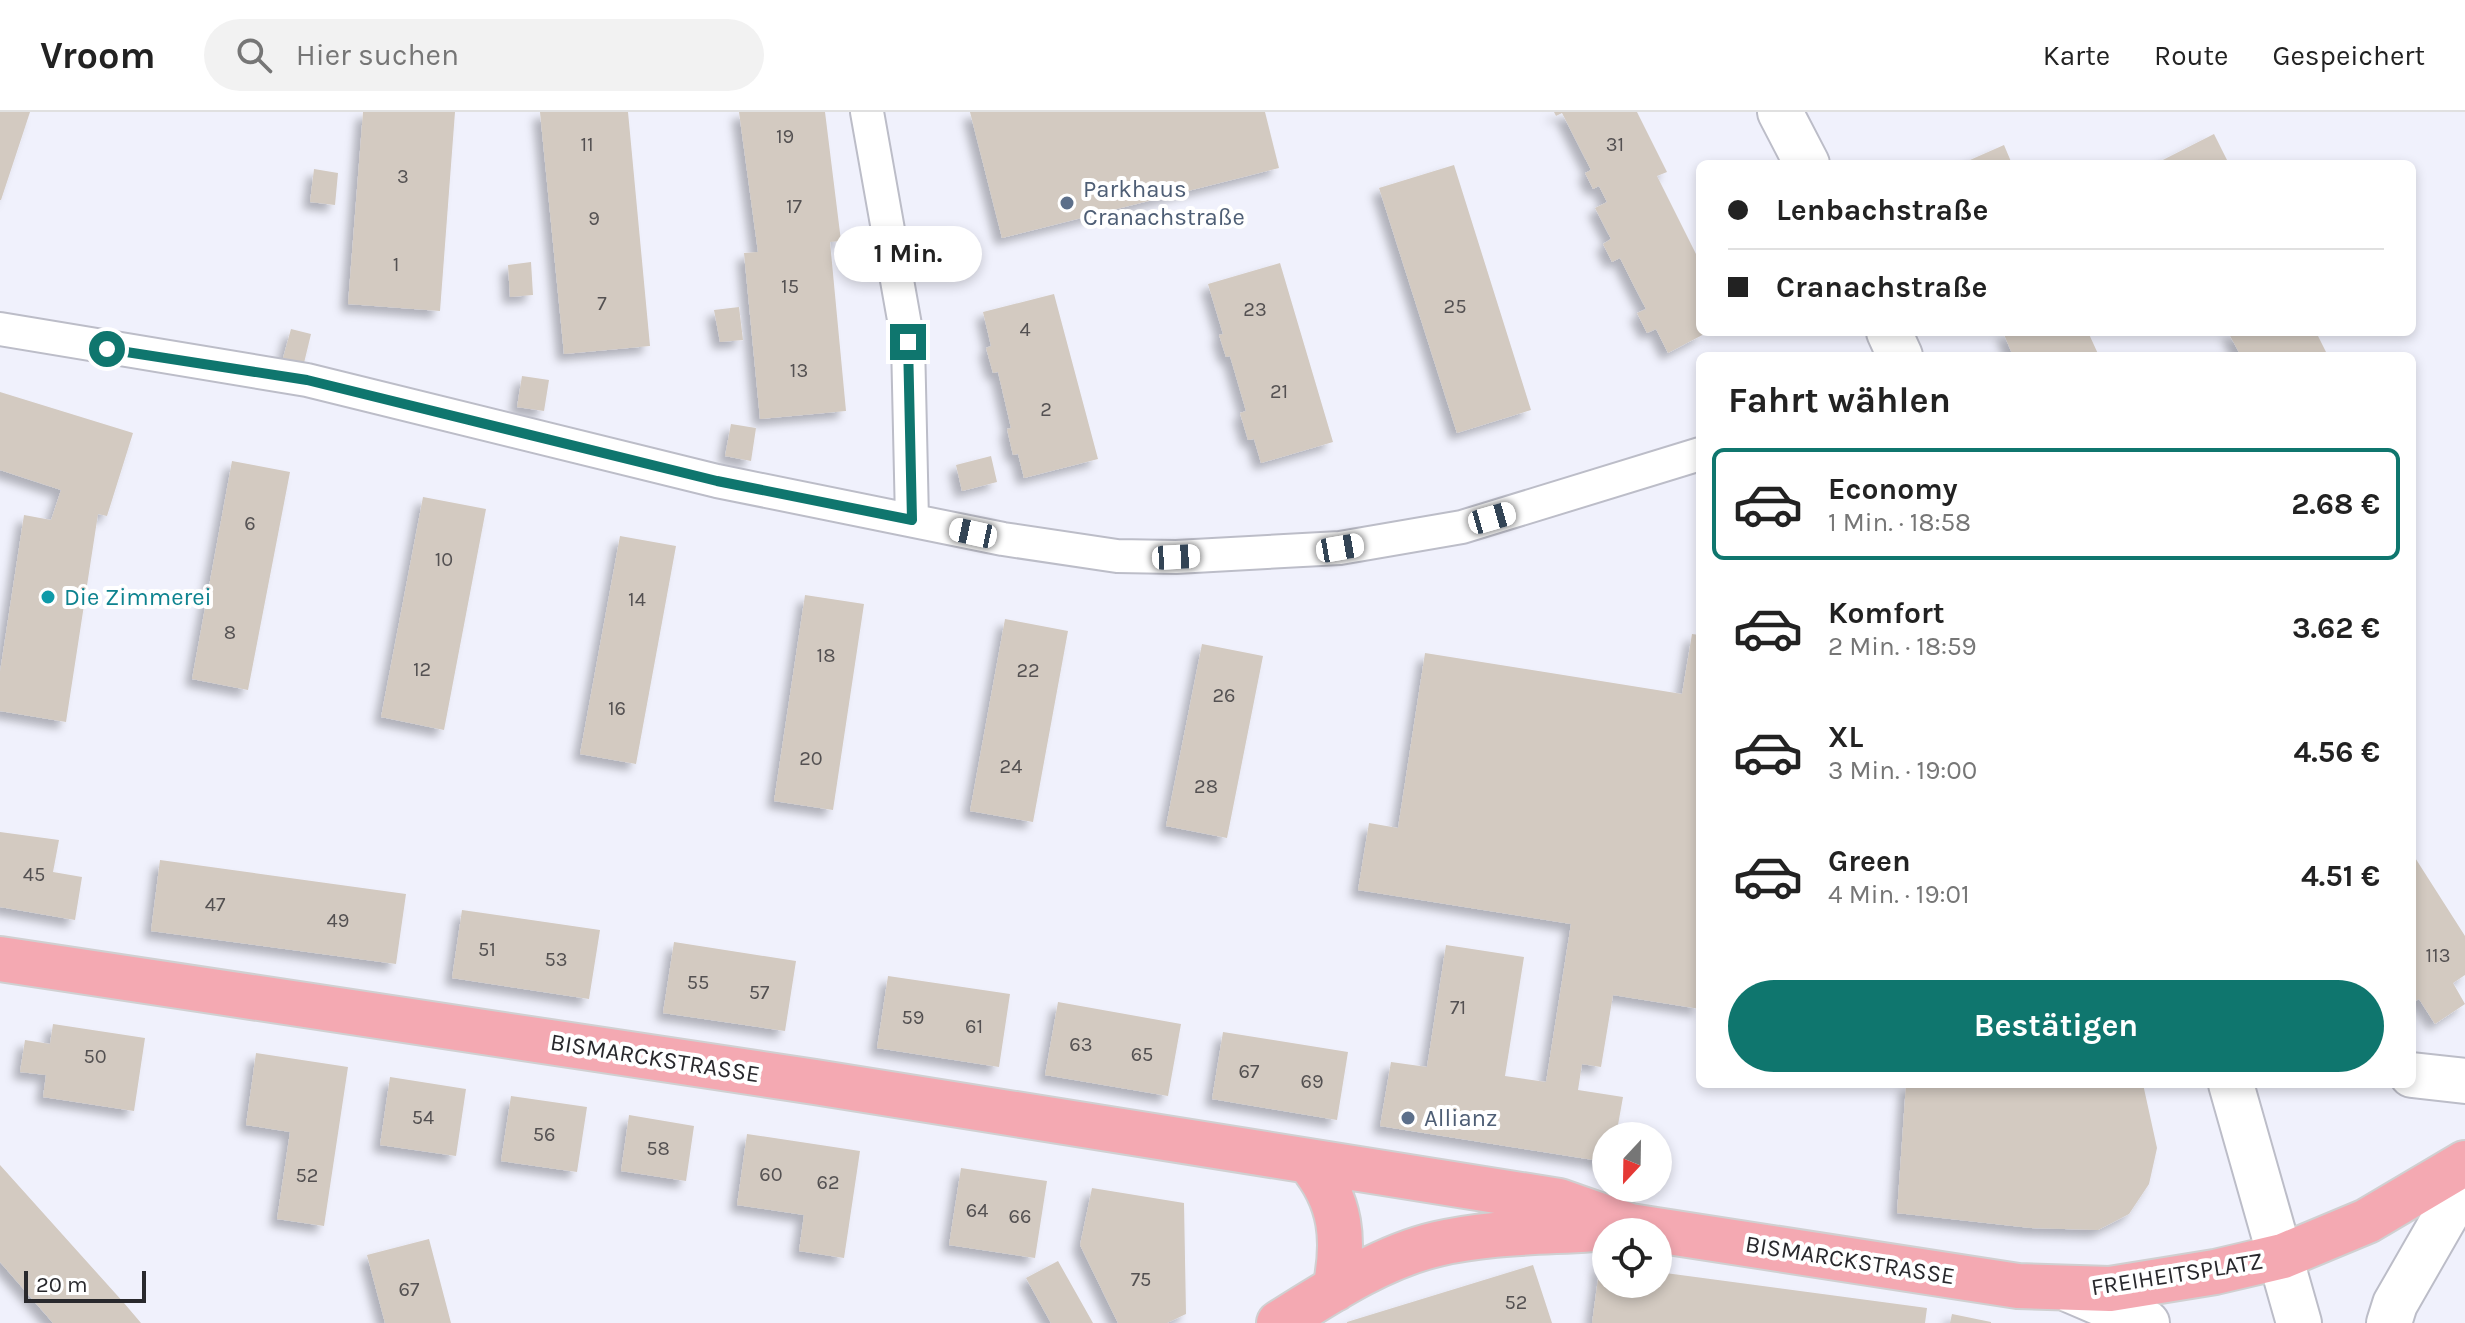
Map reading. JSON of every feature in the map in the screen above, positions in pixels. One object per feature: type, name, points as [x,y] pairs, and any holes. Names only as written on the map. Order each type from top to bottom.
[{"type":"main road","points":[[1780,112],[1805,160]]},
{"type":"main road","name":"BISMARCKSTRASSE","points":[[0,959],[815,1082],[1559,1201],[1607,1218]]},
{"type":"main road","points":[[2416,1075],[2465,1081]]},
{"type":"main road","name":"FREIHEITSPLATZ","points":[[2232,1088],[2283,1256],[2299,1323]]},
{"type":"main road","points":[[1309,1162],[1331,1192],[1341,1231],[1341,1259],[1335,1289]]},
{"type":"main road","name":"FREIHEITSPLATZ","points":[[2070,1290],[2110,1289],[2182,1278],[2283,1256],[2396,1207],[2465,1163]]},
{"type":"main road","points":[[2389,1323],[2395,1304],[2465,1182]]},
{"type":"main road","points":[[1279,1323],[1382,1265],[1447,1241],[1592,1229]]},
{"type":"main road","name":"BISMARCKSTRASSE","points":[[1672,1232],[2018,1286],[2070,1290]]},
{"type":"main road","points":[[2070,1290],[2147,1323]]},
{"type":"street","points":[[867,112],[908,342],[912,520]]},
{"type":"street","points":[[0,329],[307,380],[717,481],[1003,539],[1117,556],[1176,557],[1340,548],[1462,527],[1696,455]]},
{"type":"building","points":[[0,112],[30,112],[1,200],[0,200]]},
{"type":"building","points":[[363,112],[455,112],[440,311],[348,304]]},
{"type":"building","points":[[540,112],[628,112],[650,346],[564,354]]},
{"type":"building","points":[[739,112],[825,112],[841,241],[830,242],[846,411],[760,419],[744,253],[758,252]]},
{"type":"building","name":"Parkhaus Cranachstraße","points":[[970,112],[1265,112],[1279,168],[1002,238]]},
{"type":"building","points":[[1554,112],[1637,112],[1667,172],[1657,176],[1696,254],[1696,336],[1700,336],[1668,353],[1656,329],[1647,333],[1637,313],[1646,309],[1620,258],[1612,262],[1603,244],[1611,239],[1595,208],[1607,202],[1599,186],[1593,189],[1585,173],[1591,170],[1562,113],[1556,116]]},
{"type":"building","points":[[2214,134],[2227,160],[2163,160]]},
{"type":"building","points":[[2004,145],[2010,160],[1970,160]]},
{"type":"building","points":[[1454,165],[1531,410],[1457,433],[1379,188]]},
{"type":"building","points":[[314,169],[338,173],[335,205],[310,202]]},
{"type":"building","points":[[531,262],[533,295],[510,297],[508,265]]},
{"type":"building","points":[[1280,263],[1333,442],[1261,463],[1254,439],[1248,440],[1240,413],[1246,411],[1230,356],[1226,357],[1219,335],[1223,334],[1208,284]]},
{"type":"building","points":[[1054,294],[1098,459],[1024,478],[1018,454],[1013,455],[1007,429],[1011,428],[998,372],[993,373],[986,348],[991,346],[983,312]]},
{"type":"building","points":[[739,307],[743,340],[720,342],[714,310]]},
{"type":"building","points":[[291,329],[311,334],[304,363],[283,358]]},
{"type":"building","points":[[2005,336],[2090,336],[2097,352],[2011,352]]},
{"type":"building","points":[[2230,336],[2318,336],[2326,352],[2239,352]]},
{"type":"building","points":[[522,376],[549,380],[544,411],[517,407]]},
{"type":"building","name":"Die Zimmerei","points":[[0,392],[133,433],[107,516],[98,514],[66,722],[0,711],[0,672],[24,515],[51,520],[61,490],[0,470]]},
{"type":"building","points":[[731,424],[756,428],[751,461],[725,456]]},
{"type":"building","points":[[991,456],[997,482],[962,491],[956,465]]},
{"type":"building","points":[[232,461],[290,472],[248,690],[192,679]]},
{"type":"building","points":[[423,497],[486,509],[444,730],[381,717]]},
{"type":"building","points":[[620,536],[676,546],[636,764],[580,754]]},
{"type":"building","points":[[805,595],[864,604],[833,810],[774,801]]},
{"type":"building","points":[[1005,619],[1068,631],[1033,822],[970,811]]},
{"type":"building","points":[[1692,634],[1696,634],[1696,1008],[1613,995],[1601,1067],[1582,1064],[1578,1090],[1623,1097],[1619,1122],[1592,1122],[1592,1160],[1380,1126],[1391,1062],[1427,1067],[1446,945],[1524,957],[1505,1076],[1546,1082],[1571,924],[1358,890],[1369,823],[1398,828],[1425,653],[1682,694]]},
{"type":"building","points":[[1202,644],[1263,656],[1227,838],[1166,826]]},
{"type":"building","points":[[0,832],[59,840],[53,872],[82,877],[75,920],[0,907]]},
{"type":"building","points":[[2416,859],[2465,936],[2465,975],[2453,983],[2465,1004],[2435,1024],[2419,999],[2416,1001]]},
{"type":"building","points":[[160,860],[406,894],[396,964],[151,931]]},
{"type":"building","points":[[462,910],[600,930],[589,999],[452,978]]},
{"type":"building","points":[[674,942],[796,961],[785,1031],[663,1013]]},
{"type":"building","points":[[888,976],[1010,994],[999,1067],[877,1048]]},
{"type":"building","points":[[1058,1002],[1181,1024],[1168,1096],[1045,1075]]},
{"type":"building","points":[[53,1024],[145,1038],[134,1111],[43,1097],[46,1075],[20,1072],[25,1040],[50,1044]]},
{"type":"building","points":[[1223,1032],[1348,1052],[1337,1120],[1212,1099]]},
{"type":"building","points":[[256,1053],[348,1067],[324,1226],[277,1219],[290,1132],[246,1125]]},
{"type":"building","points":[[390,1077],[466,1089],[456,1156],[380,1145]]},
{"type":"building","points":[[1906,1088],[2144,1088],[2157,1148],[2149,1184],[2129,1214],[2098,1230],[2031,1228],[1897,1213]]},
{"type":"building","points":[[511,1096],[587,1107],[577,1172],[501,1161]]},
{"type":"building","points":[[629,1115],[694,1126],[686,1181],[621,1171]]},
{"type":"building","points":[[747,1134],[860,1151],[844,1258],[799,1251],[804,1215],[737,1205]]},
{"type":"building","points":[[0,1165],[141,1323],[53,1323],[0,1262]]},
{"type":"building","points":[[961,1168],[1047,1181],[1035,1258],[949,1245]]},
{"type":"building","points":[[1092,1188],[1184,1203],[1186,1314],[1167,1323],[1118,1323],[1080,1245]]},
{"type":"building","points":[[429,1239],[451,1323],[385,1323],[367,1255]]},
{"type":"building","points":[[1058,1261],[1093,1323],[1051,1323],[1026,1278]]},
{"type":"building","points":[[1533,1265],[1552,1323],[1347,1323],[1347,1322]]},
{"type":"building","points":[[1672,1274],[1927,1308],[1925,1323],[1592,1323],[1595,1298],[1672,1298]]},
{"type":"building","points":[[1952,1314],[1991,1322],[1991,1323],[1950,1323]]},
{"type":"place","name":"Parkhaus Cranachstraße","points":[[1067,203]]},
{"type":"place","name":"Die Zimmerei","points":[[48,597]]},
{"type":"place","name":"Allianz","points":[[1408,1118]]},
{"type":"route","points":[[107,349],[307,380],[717,481],[912,520],[908,342]]}]
